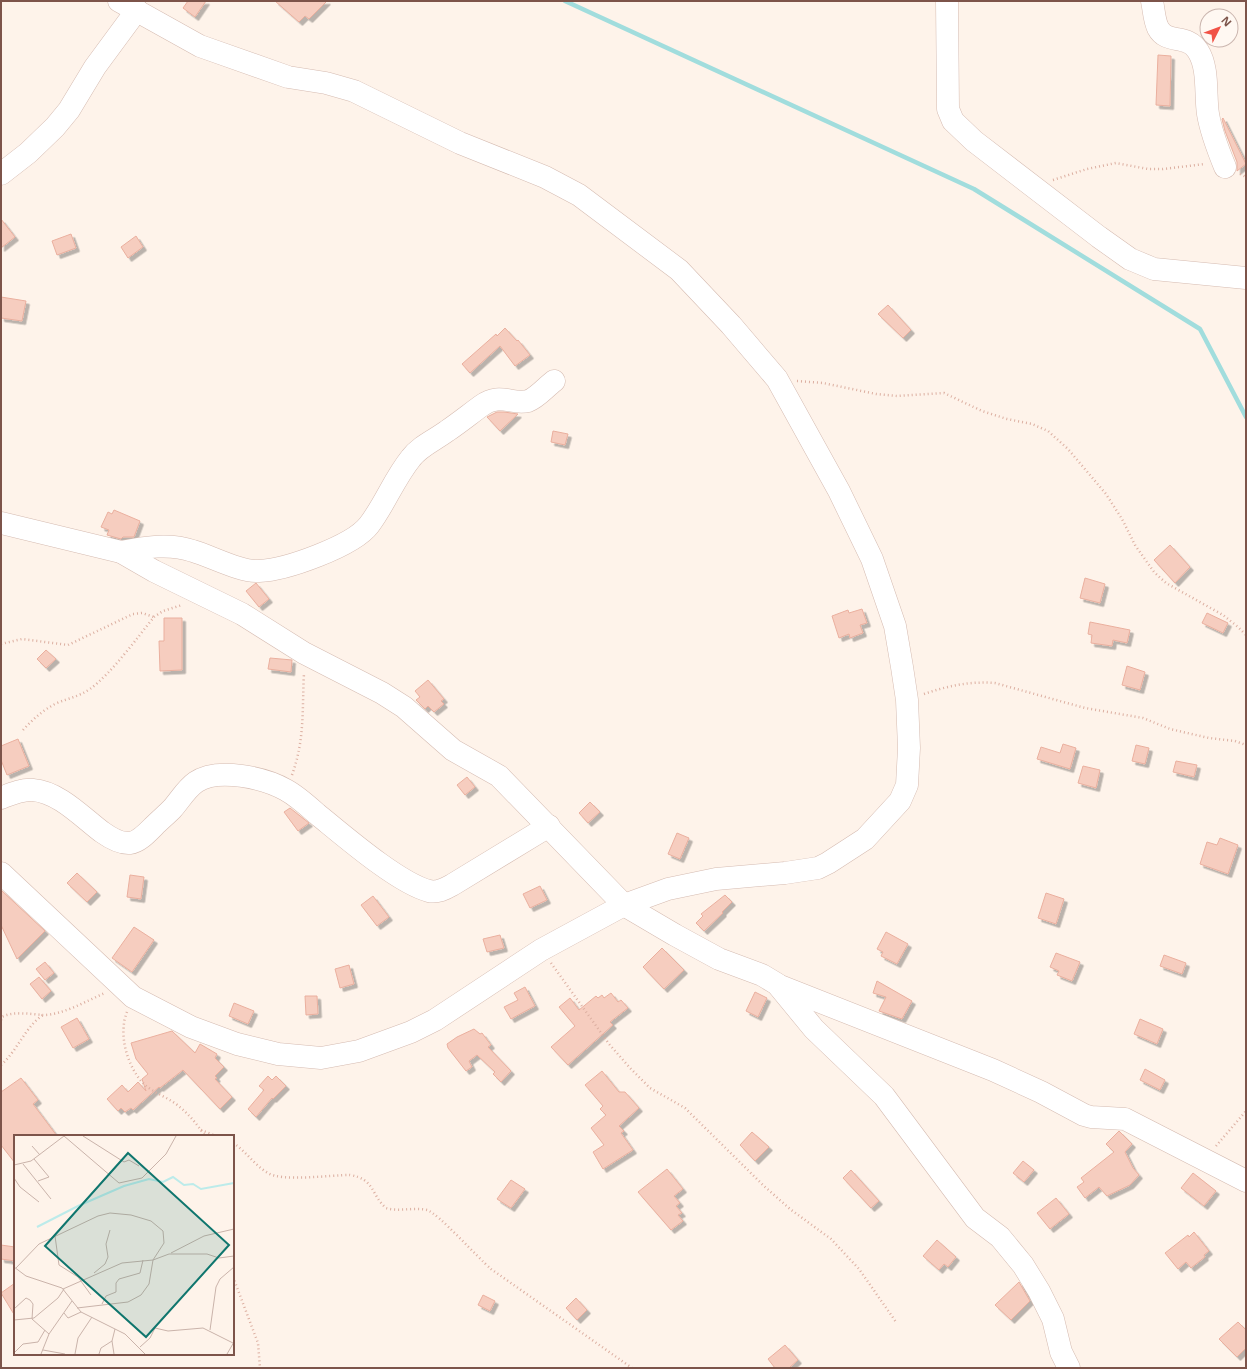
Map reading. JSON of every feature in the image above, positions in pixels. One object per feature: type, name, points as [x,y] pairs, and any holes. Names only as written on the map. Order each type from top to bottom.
[{"type":"street","points":[[947,1],[948,110],[953,121],[974,141],[1035,189],[1130,259],[1154,268],[1246,278]]},
{"type":"street","points":[[1152,1],[1156,23],[1162,34],[1172,39],[1183,39],[1191,43],[1198,51],[1203,62],[1208,116],[1224,167]]},
{"type":"street","points":[[1,174],[28,153],[55,127],[69,110],[95,67],[128,6],[200,46],[243,63],[288,78],[326,83],[354,90],[460,143],[545,177],[578,195],[679,270],[730,324],[777,379],[839,491],[872,559],[895,626],[907,700],[909,748],[907,785],[900,801],[865,839],[845,853],[818,868],[785,873],[716,879],[668,889],[624,905],[541,950],[435,1020],[412,1032],[359,1051],[321,1058],[278,1054],[237,1044],[191,1027],[128,992],[1,873]]},
{"type":"street","points":[[121,552],[148,547],[191,550],[245,570],[259,571],[276,568],[338,548],[358,536],[369,525],[411,458],[421,448],[488,401],[497,399],[530,400],[554,381]]},
{"type":"street","points":[[1,524],[121,552],[154,571],[242,614],[304,653],[343,672],[404,707],[452,750],[499,776],[624,905],[674,936],[718,959],[762,975],[777,984],[993,1070],[1041,1092],[1084,1115],[1091,1117],[1124,1119],[1246,1181]]},
{"type":"street","points":[[1,798],[16,792],[32,790],[49,793],[107,836],[130,843],[138,840],[152,828],[172,808],[189,787],[198,781],[208,777],[230,774],[250,777],[286,790],[346,838],[390,869],[415,885],[431,892],[443,890],[452,885],[549,826]]},
{"type":"street","points":[[777,984],[814,1029],[884,1096],[975,1218],[1000,1237],[1014,1253],[1039,1292],[1049,1312],[1061,1352],[1069,1368]]},
{"type":"path","points":[[1035,189],[1061,177],[1116,163],[1156,169],[1215,164],[1246,177]]},
{"type":"path","points":[[777,379],[824,383],[876,394],[897,396],[944,393],[982,411],[1007,419],[1032,424],[1048,431],[1068,449],[1106,494],[1122,519],[1135,545],[1154,572],[1166,583],[1223,616],[1246,635]]},
{"type":"path","points":[[23,730],[45,709],[58,702],[74,698],[99,682],[154,617],[163,611],[209,597]]},
{"type":"path","points":[[1,644],[11,640],[22,640],[68,645],[133,614],[142,613],[154,617]]},
{"type":"path","points":[[286,790],[302,740],[304,721],[304,653]]},
{"type":"path","points":[[907,700],[965,683],[995,683],[1085,708],[1143,718],[1175,730],[1209,738],[1235,741],[1246,745]]},
{"type":"path","points":[[541,950],[609,1044],[631,1069],[650,1088],[685,1108],[769,1191],[808,1224],[831,1239],[859,1269],[896,1322]]},
{"type":"path","points":[[1,1020],[2,1017],[9,1014],[44,1015],[128,992],[123,1021],[123,1032],[125,1045],[135,1071],[142,1082],[176,1104],[194,1121],[204,1135]]},
{"type":"path","points":[[1,1066],[17,1048],[31,1026],[44,1015]]},
{"type":"path","points":[[1204,1160],[1246,1111]]},
{"type":"path","points":[[201,1130],[214,1135]]},
{"type":"path","points":[[234,1144],[243,1150],[261,1169],[272,1176],[284,1178],[350,1174],[359,1176],[368,1182],[386,1208],[392,1210],[421,1209],[435,1214],[476,1257],[491,1269],[632,1368]]},
{"type":"path","points":[[234,1280],[258,1343],[260,1368]]},
{"type":"building","points":[[188,1],[206,1],[195,17],[183,8]]},
{"type":"building","points":[[275,1],[327,1],[309,19],[305,16],[299,22]]},
{"type":"building","points":[[1158,55],[1171,56],[1170,106],[1156,105]]},
{"type":"building","points":[[1223,118],[1246,164],[1237,171],[1237,162],[1225,131]]},
{"type":"building","points":[[1,219],[15,237],[1,248]]},
{"type":"building","points":[[71,234],[76,248],[57,255],[52,241]]},
{"type":"building","points":[[136,236],[143,247],[128,258],[121,247]]},
{"type":"building","points":[[1,297],[26,301],[22,321],[1,318]]},
{"type":"building","points":[[888,305],[911,330],[903,338],[878,314]]},
{"type":"building","points":[[505,328],[517,341],[518,340],[530,355],[515,366],[500,346],[470,373],[462,364]]},
{"type":"building","points":[[497,412],[518,414],[500,431],[487,417]]},
{"type":"building","points":[[553,431],[568,434],[565,445],[551,442]]},
{"type":"building","points":[[114,510],[140,521],[134,537],[123,537],[121,539],[107,535],[109,530],[101,527],[108,512],[112,514]]},
{"type":"building","points":[[1170,545],[1190,567],[1175,583],[1154,560]]},
{"type":"building","points":[[1085,578],[1105,584],[1100,603],[1080,598]]},
{"type":"building","points":[[256,583],[269,599],[259,607],[246,591]]},
{"type":"building","points":[[862,609],[867,623],[860,625],[863,633],[850,638],[849,634],[839,638],[832,616],[848,610],[849,613]]},
{"type":"building","points":[[1207,613],[1228,623],[1223,633],[1202,623]]},
{"type":"building","points":[[164,618],[182,618],[182,670],[160,671],[159,641],[164,641]]},
{"type":"building","points":[[1090,622],[1130,630],[1127,643],[1113,640],[1112,646],[1091,643],[1092,635],[1088,634]]},
{"type":"building","points":[[46,650],[56,659],[46,668],[37,659]]},
{"type":"building","points":[[270,658],[292,660],[291,672],[268,669]]},
{"type":"building","points":[[1127,666],[1145,672],[1140,690],[1122,685]]},
{"type":"building","points":[[428,680],[444,699],[441,701],[444,704],[434,712],[428,706],[425,709],[416,700],[420,697],[415,691]]},
{"type":"building","points":[[18,739],[29,766],[7,775],[1,760],[1,746]]},
{"type":"building","points":[[1063,744],[1076,748],[1070,769],[1037,759],[1041,747],[1060,753]]},
{"type":"building","points":[[1136,745],[1149,748],[1145,764],[1132,761]]},
{"type":"building","points":[[1176,761],[1197,765],[1194,777],[1173,772]]},
{"type":"building","points":[[1083,766],[1100,770],[1096,788],[1078,783]]},
{"type":"building","points":[[467,777],[475,787],[465,795],[457,785]]},
{"type":"building","points":[[590,802],[600,812],[588,823],[579,813]]},
{"type":"building","points":[[290,808],[309,823],[298,831],[284,812]]},
{"type":"building","points":[[677,833],[689,838],[680,859],[668,854]]},
{"type":"building","points":[[1220,838],[1238,845],[1228,874],[1200,864],[1207,842],[1217,845]]},
{"type":"building","points":[[77,873],[97,892],[87,902],[67,883]]},
{"type":"building","points":[[130,875],[144,877],[141,899],[127,897]]},
{"type":"building","points":[[540,886],[547,900],[530,908],[523,894]]},
{"type":"building","points":[[1,890],[45,931],[17,959],[1,925]]},
{"type":"building","points":[[1046,893],[1064,899],[1056,924],[1038,918]]},
{"type":"building","points":[[725,895],[732,902],[704,931],[696,923],[703,916],[701,914]]},
{"type":"building","points":[[373,896],[389,917],[377,926],[361,905]]},
{"type":"building","points":[[134,927],[154,940],[132,972],[112,958]]},
{"type":"building","points":[[886,932],[908,944],[897,964],[881,956],[883,952],[877,949]]},
{"type":"building","points":[[500,935],[504,948],[487,952],[483,939]]},
{"type":"building","points":[[662,948],[684,970],[664,989],[643,967]]},
{"type":"building","points":[[1056,953],[1080,962],[1072,981],[1057,975],[1059,971],[1050,967]]},
{"type":"building","points":[[1164,955],[1186,963],[1182,974],[1160,966]]},
{"type":"building","points":[[45,962],[54,973],[45,980],[36,969]]},
{"type":"building","points":[[349,965],[354,984],[340,988],[335,969]]},
{"type":"building","points":[[39,977],[51,991],[42,999],[30,984]]},
{"type":"building","points":[[877,981],[912,1001],[902,1019],[879,1011],[886,997],[873,993]]},
{"type":"building","points":[[525,987],[535,1006],[511,1019],[504,1007],[518,1000],[514,993]]},
{"type":"building","points":[[755,992],[767,998],[758,1017],[746,1011]]},
{"type":"building","points":[[611,993],[618,1002],[621,1000],[628,1008],[610,1022],[613,1025],[568,1065],[551,1047],[575,1026],[559,1007],[570,998],[579,1010],[596,996],[598,998],[602,995],[604,998]]},
{"type":"building","points":[[305,996],[317,996],[318,1014],[306,1015]]},
{"type":"building","points":[[234,1003],[254,1011],[248,1024],[229,1016]]},
{"type":"building","points":[[77,1018],[89,1039],[73,1048],[61,1027]]},
{"type":"building","points":[[1140,1019],[1163,1029],[1157,1044],[1134,1034]]},
{"type":"building","points":[[474,1029],[480,1034],[482,1033],[491,1045],[488,1047],[511,1071],[501,1082],[493,1074],[495,1072],[477,1055],[469,1061],[472,1067],[466,1071],[448,1048],[447,1044],[457,1037]]},
{"type":"building","points":[[172,1031],[195,1053],[200,1044],[217,1054],[215,1058],[224,1067],[215,1076],[217,1078],[215,1079],[232,1097],[220,1109],[183,1070],[160,1088],[159,1087],[133,1110],[131,1108],[125,1112],[121,1108],[118,1111],[107,1099],[122,1085],[128,1092],[138,1082],[146,1091],[142,1079],[148,1074],[136,1059],[131,1043]]},
{"type":"building","points":[[1145,1069],[1165,1080],[1160,1090],[1140,1080]]},
{"type":"building","points":[[602,1071],[619,1092],[625,1092],[639,1108],[619,1126],[624,1131],[621,1133],[633,1150],[603,1169],[593,1152],[604,1145],[591,1128],[606,1115],[600,1109],[603,1106],[585,1085]]},
{"type":"building","points":[[268,1076],[272,1080],[276,1076],[286,1086],[273,1099],[272,1098],[256,1117],[248,1109],[264,1090],[259,1086]]},
{"type":"building","points":[[21,1078],[38,1100],[33,1104],[56,1135],[14,1135],[14,1162],[1,1145],[1,1092]]},
{"type":"building","points":[[1119,1131],[1132,1144],[1125,1152],[1133,1168],[1139,1175],[1130,1185],[1107,1196],[1099,1187],[1085,1198],[1077,1187],[1084,1182],[1081,1178],[1114,1152],[1106,1144]]},
{"type":"building","points":[[752,1132],[769,1147],[755,1161],[740,1145]]},
{"type":"building","points":[[1023,1161],[1034,1170],[1024,1182],[1013,1173]]},
{"type":"building","points":[[667,1169],[683,1189],[674,1196],[680,1203],[676,1206],[682,1213],[678,1215],[683,1221],[671,1230],[638,1192]]},
{"type":"building","points":[[851,1170],[879,1201],[871,1208],[843,1178]]},
{"type":"building","points":[[1193,1173],[1216,1191],[1204,1206],[1181,1188]]},
{"type":"building","points":[[511,1180],[525,1189],[511,1208],[497,1199]]},
{"type":"building","points":[[1056,1198],[1069,1214],[1050,1229],[1037,1213]]},
{"type":"building","points":[[1194,1232],[1209,1251],[1204,1255],[1205,1257],[1191,1268],[1186,1262],[1178,1269],[1165,1253]]},
{"type":"building","points":[[937,1240],[956,1257],[948,1267],[944,1264],[939,1270],[923,1256]]},
{"type":"building","points":[[1,1245],[14,1247],[14,1261],[1,1259]]},
{"type":"building","points":[[1019,1282],[1030,1301],[1011,1320],[995,1305]]},
{"type":"building","points":[[14,1284],[14,1314],[1,1293]]},
{"type":"building","points":[[483,1295],[495,1301],[490,1311],[478,1305]]},
{"type":"building","points":[[576,1298],[587,1310],[577,1320],[566,1308]]},
{"type":"building","points":[[1238,1322],[1246,1330],[1246,1348],[1237,1357],[1219,1339]]},
{"type":"building","points":[[785,1345],[798,1360],[789,1368],[775,1368],[768,1359]]},
{"type":"waterway","points":[[565,1],[974,189],[1200,329],[1246,417]]}]
